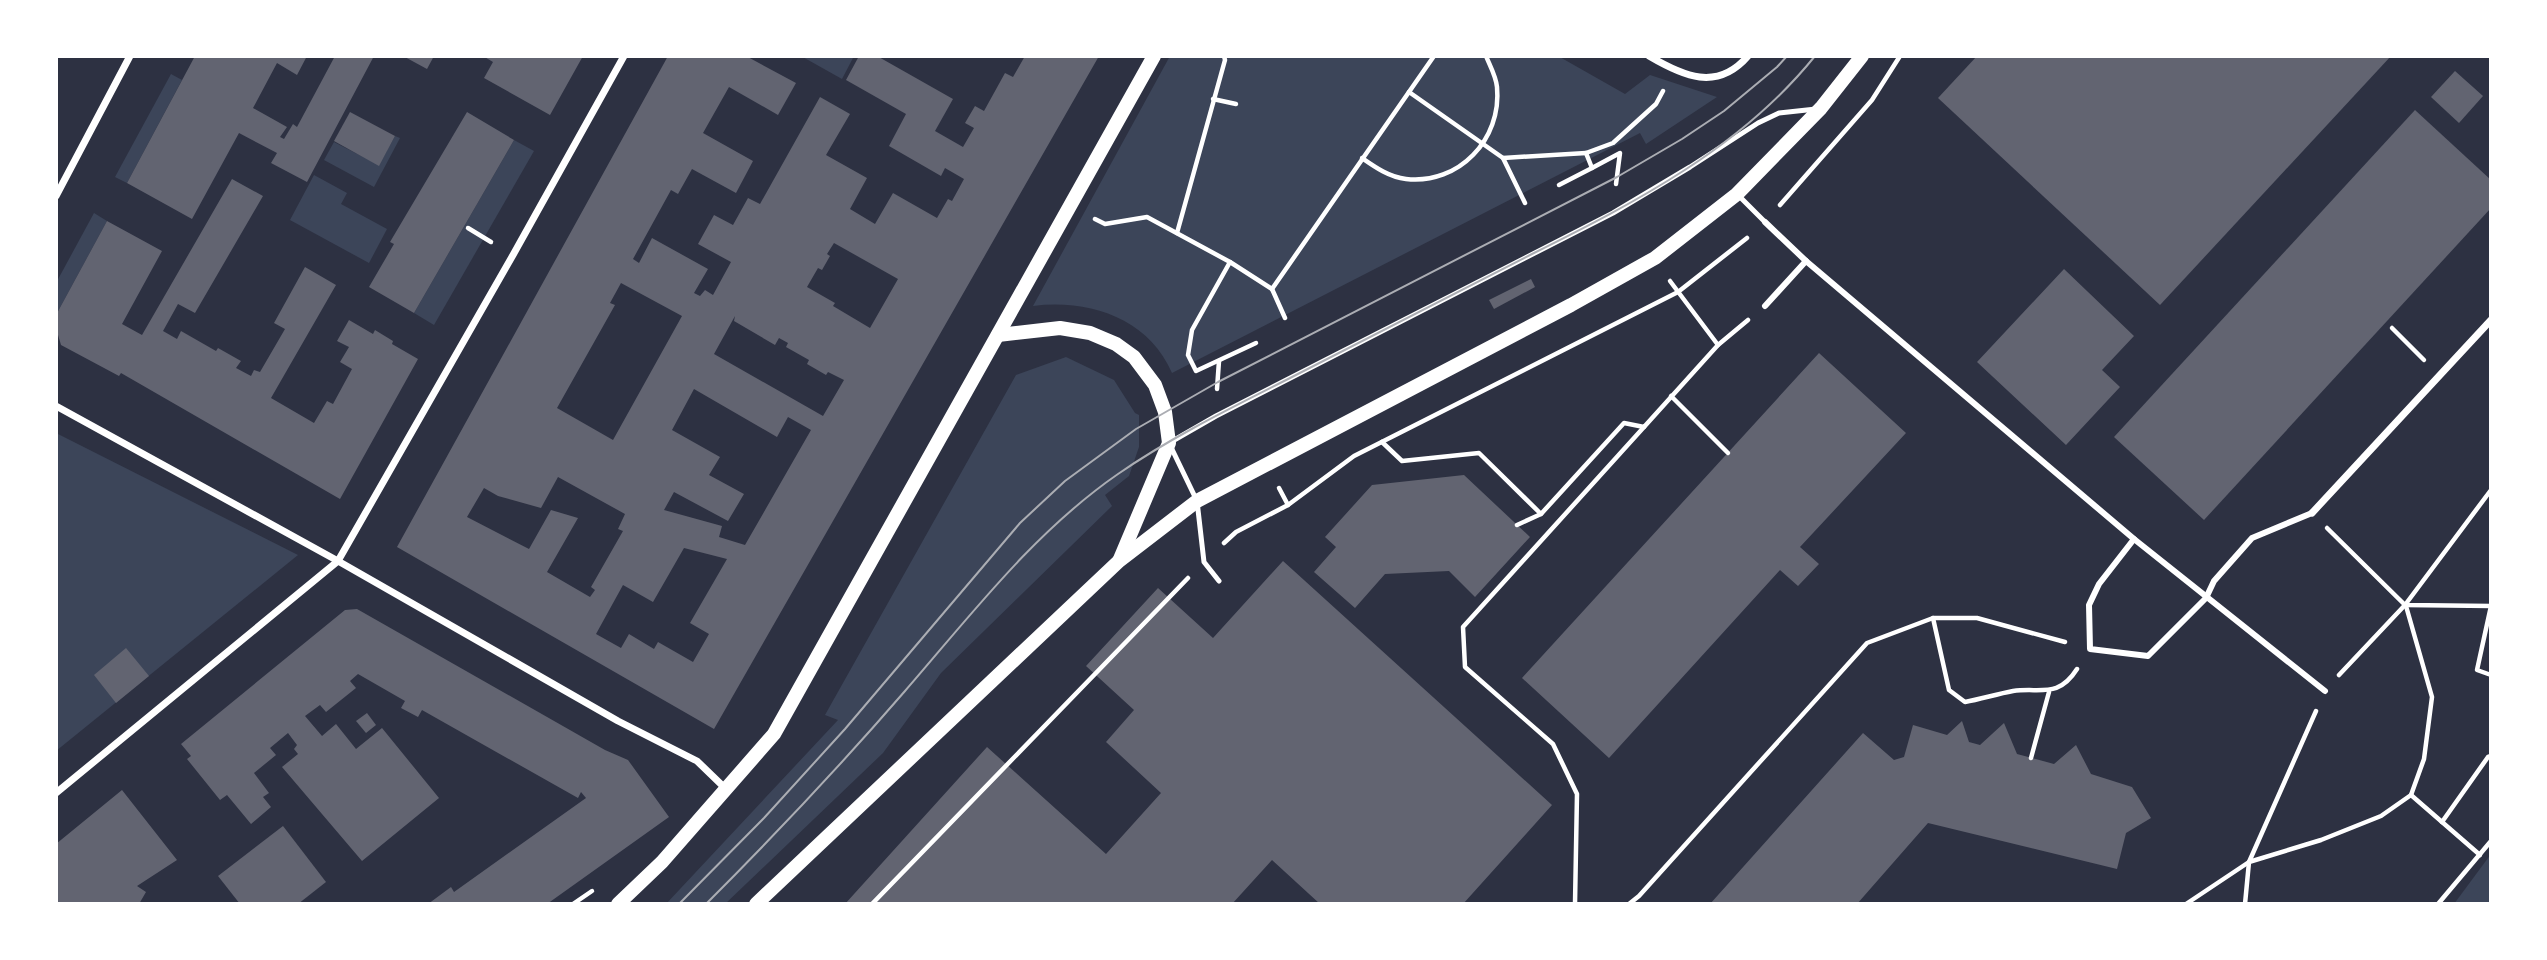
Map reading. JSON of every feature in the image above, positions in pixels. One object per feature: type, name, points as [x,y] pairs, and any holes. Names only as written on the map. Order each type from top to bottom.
[{"type":"main road","points":[[618,904],[662,862],[774,734],[1154,56]]},
{"type":"main road","points":[[756,904],[1119,561],[1198,501],[1654,258],[1737,194],[1821,108],[1862,56]]},
{"type":"main road","points":[[998,335],[1060,328],[1090,333],[1116,344],[1134,357],[1154,384],[1165,412],[1169,443],[1119,561]]},
{"type":"street","points":[[56,196],[130,56]]},
{"type":"street","points":[[56,793],[338,561],[624,56]]},
{"type":"street","points":[[1649,56],[1674,71],[1712,79],[1741,65],[1748,56]]},
{"type":"street","points":[[1765,222],[1806,261],[2134,539],[2325,691]]},
{"type":"street","points":[[1765,306],[1806,261]]},
{"type":"street","points":[[2134,539],[2099,584],[2089,605],[2091,649],[2148,656],[2206,598],[2214,581],[2252,538],[2312,513],[2491,320]]},
{"type":"street","points":[[56,406],[338,561],[618,721],[697,761],[727,790]]},
{"type":"lane","points":[[1219,581],[1204,562],[1198,501],[1169,443],[1216,416],[1613,213],[1758,123],[1779,113],[1821,108]]},
{"type":"lane","points":[[1737,194],[1765,222]]},
{"type":"path","points":[[1177,233],[1224,56]]},
{"type":"path","points":[[1272,289],[1434,56]]},
{"type":"path","points":[[1362,158],[1391,175],[1405,179],[1424,179],[1453,171],[1466,162],[1483,144],[1491,130],[1497,103],[1497,86],[1486,56]]},
{"type":"path","points":[[872,904],[1236,532],[1287,505],[1354,456],[1678,292],[1765,222],[1872,100],[1900,56]]},
{"type":"path","points":[[1503,158],[1586,153],[1613,143],[1656,104],[1674,71]]},
{"type":"path","points":[[1409,92],[1503,158],[1525,203]]},
{"type":"path","points":[[1213,99],[1236,104]]},
{"type":"path","points":[[1559,185],[1592,168]]},
{"type":"path","points":[[1070,205],[1105,224],[1147,218],[1177,233],[1272,289],[1284,318]]},
{"type":"path","points":[[1230,262],[1192,330],[1188,355],[1196,371],[1256,343]]},
{"type":"path","points":[[1575,904],[1577,794],[1553,744],[1465,667],[1463,627],[1718,345],[1765,306]]},
{"type":"path","points":[[2392,328],[2439,376]]},
{"type":"path","points":[[1671,396],[1728,453]]},
{"type":"path","points":[[1517,525],[1541,514],[1624,423],[1644,427]]},
{"type":"path","points":[[1382,442],[1402,461],[1479,453],[1541,514]]},
{"type":"path","points":[[2245,904],[2249,862],[2325,691],[2406,605],[2491,490]]},
{"type":"path","points":[[2186,904],[2249,862],[2321,840],[2381,816],[2411,795],[2424,759],[2432,697],[2406,605],[2312,513]]},
{"type":"path","points":[[2406,605],[2491,606],[2477,670],[2491,675]]},
{"type":"path","points":[[1629,904],[1867,643],[1933,618],[1977,618],[2091,649],[2073,675],[2049,692],[2016,691],[1965,702],[1949,690],[1933,618]]},
{"type":"path","points":[[2031,758],[2049,692]]},
{"type":"path","points":[[2442,822],[2491,756]]},
{"type":"path","points":[[2411,795],[2480,855]]},
{"type":"path","points":[[2438,904],[2491,841]]},
{"type":"shaded area","points":[[801,56],[854,56],[842,79]]},
{"type":"shaded area","points":[[1170,56],[1558,56],[1625,94],[1650,75],[1717,97],[1646,144],[1640,133],[1172,373],[1148,338],[1115,316],[1075,306],[1033,306]]},
{"type":"shaded area","points":[[171,74],[182,80],[127,183],[115,177]]},
{"type":"shaded area","points":[[395,136],[400,138],[374,187],[324,160],[334,142],[379,165]]},
{"type":"shaded area","points":[[514,140],[534,151],[434,325],[414,313]]},
{"type":"shaded area","points":[[314,175],[347,193],[341,204],[387,229],[369,263],[290,220]]},
{"type":"shaded area","points":[[94,213],[107,221],[56,315],[56,283]]},
{"type":"shaded area","points":[[1066,357],[1114,380],[1139,415],[1139,447],[1129,476],[1105,495],[1112,506],[941,673],[883,753],[725,904],[666,904],[838,720],[825,715],[1016,375]]},
{"type":"shaded area","points":[[56,433],[298,555],[56,751]]},
{"type":"shaded area","points":[[2491,854],[2491,904],[2454,904]]},
{"type":"building","points":[[195,56],[307,56],[297,75],[277,63],[253,108],[287,127],[280,137],[284,139],[293,124],[297,127],[335,56],[374,56],[307,182],[271,163],[277,153],[239,133],[192,219],[127,183]]},
{"type":"building","points":[[403,56],[434,56],[427,69]]},
{"type":"building","points":[[483,56],[583,56],[550,115],[484,78],[493,62]]},
{"type":"building","points":[[668,56],[746,56],[796,83],[778,115],[729,87],[703,133],[753,161],[736,193],[692,169],[678,194],[671,190],[633,259],[639,263],[652,238],[708,269],[694,293],[700,296],[705,290],[713,295],[731,262],[698,244],[714,215],[733,225],[748,198],[760,204],[820,97],[850,114],[826,155],[867,178],[850,209],[875,224],[893,193],[937,218],[948,199],[952,201],[964,179],[945,168],[941,176],[889,146],[906,114],[846,80],[859,56],[877,56],[953,99],[935,131],[963,147],[974,128],[965,123],[975,106],[984,111],[1005,73],[1013,77],[1025,56],[1099,56],[714,729],[397,547]],"holes":[[[834,243],[898,279],[870,328],[807,287],[818,268],[822,270],[830,256],[827,254]],[[621,283],[682,316],[613,440],[557,408],[615,305],[610,303]],[[735,316],[734,321],[775,345],[779,338],[788,343],[786,347],[809,360],[807,364],[826,375],[828,372],[844,380],[823,416],[714,354]],[[694,389],[777,437],[788,417],[811,430],[745,545],[719,537],[722,526],[664,510],[674,492],[728,521],[744,494],[709,475],[720,457],[672,430]],[[558,477],[625,514],[618,529],[623,531],[591,587],[595,590],[590,597],[547,572],[578,518],[551,510],[529,549],[467,517],[484,488],[498,496],[541,508]],[[684,548],[727,559],[690,623],[709,634],[693,662],[658,642],[654,649],[629,634],[621,648],[596,634],[623,585],[653,602]]]},
{"type":"building","points":[[1977,56],[2391,56],[2160,305],[1938,98]]},
{"type":"building","points":[[2455,71],[2483,96],[2459,123],[2431,97]]},
{"type":"building","points":[[2415,110],[2491,180],[2491,208],[2204,520],[2114,437]]},
{"type":"building","points":[[350,112],[395,136],[379,166],[334,141]]},
{"type":"building","points":[[467,112],[514,140],[414,313],[369,287],[394,244],[390,242]]},
{"type":"building","points":[[232,179],[263,196],[195,313],[178,304],[163,331],[177,339],[181,331],[216,351],[218,348],[241,361],[236,368],[251,376],[254,370],[260,372],[285,329],[274,323],[305,267],[336,285],[271,398],[314,423],[327,401],[333,404],[352,369],[340,362],[349,347],[337,341],[349,320],[373,334],[375,330],[393,341],[392,344],[418,359],[340,499],[121,373],[119,376],[61,345],[56,328],[56,315],[107,221],[162,251],[122,324],[142,335]]},
{"type":"building","points":[[2064,269],[2134,336],[2102,370],[2120,387],[2066,445],[1977,362]]},
{"type":"building","points":[[1531,279],[1535,287],[1494,309],[1489,300]]},
{"type":"building","points":[[1819,353],[1906,433],[1800,547],[1819,564],[1798,586],[1780,570],[1609,758],[1522,678]]},
{"type":"building","points":[[1464,475],[1530,537],[1475,597],[1449,571],[1385,574],[1355,608],[1314,572],[1336,547],[1325,537],[1372,485]]},
{"type":"building","points":[[1283,561],[1552,805],[1463,904],[1320,904],[1272,860],[1232,904],[845,904],[987,747],[1106,854],[1161,793],[1106,742],[1134,710],[1086,666],[1158,588],[1213,638]]},
{"type":"building","points":[[357,609],[605,750],[628,760],[669,817],[547,904],[428,904],[451,887],[454,892],[586,798],[581,792],[578,798],[422,710],[418,717],[401,708],[405,701],[358,674],[350,681],[356,688],[326,712],[320,705],[305,716],[322,736],[336,724],[356,749],[382,728],[439,798],[362,861],[282,767],[298,754],[294,749],[297,745],[288,733],[270,748],[276,755],[254,773],[269,793],[263,797],[271,807],[251,824],[227,795],[220,800],[187,759],[191,756],[181,744],[345,610]]},
{"type":"building","points":[[126,648],[149,676],[116,703],[94,675]]},
{"type":"building","points":[[367,713],[376,725],[366,733],[356,721]]},
{"type":"building","points":[[1962,721],[1969,742],[1980,745],[2004,723],[2017,754],[2054,764],[2076,745],[2091,774],[2132,787],[2151,818],[2126,833],[2117,869],[1928,823],[1857,904],[1710,904],[1863,733],[1894,760],[1904,757],[1913,725],[1947,735]]},
{"type":"building","points":[[122,790],[177,860],[137,886],[146,892],[139,904],[56,904],[56,844]]},
{"type":"building","points":[[283,826],[326,882],[298,904],[240,904],[218,876]]},
{"type":"tram line","points":[[679,904],[764,818],[845,729],[1020,523],[1065,481],[1136,429],[1218,382],[1617,177],[1682,139],[1724,111],[1787,56]]},
{"type":"tram line","points":[[706,904],[857,746],[1031,548],[1087,497],[1139,460],[1204,422],[1648,193],[1685,170],[1754,118],[1786,89],[1815,56]]}]
